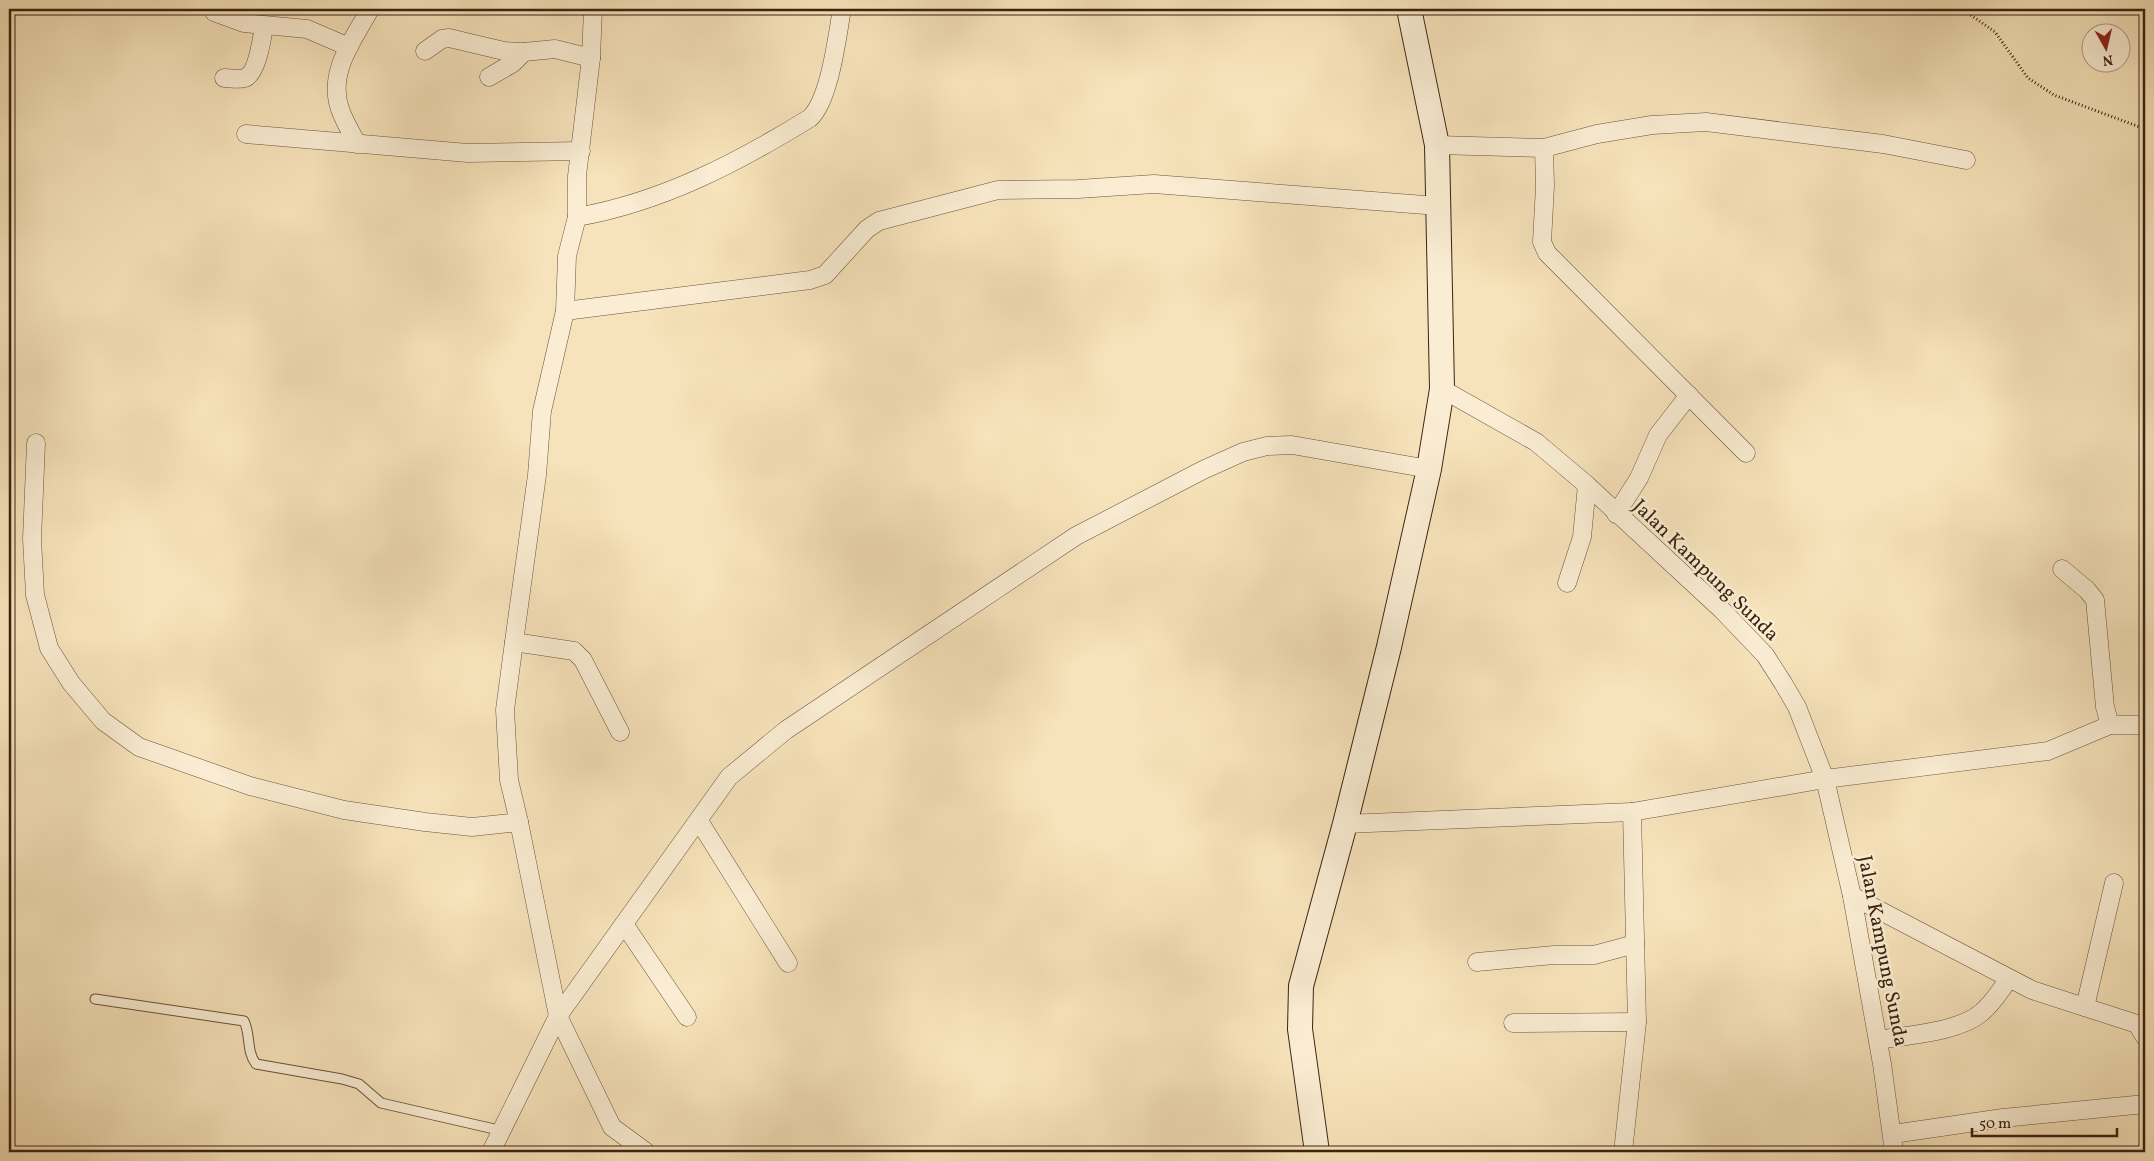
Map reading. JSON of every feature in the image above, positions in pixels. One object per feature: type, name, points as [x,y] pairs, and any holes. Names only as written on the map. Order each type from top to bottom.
[{"type":"street","points":[[357,144],[340,111],[337,99],[338,71],[370,9]]},
{"type":"street","points":[[593,9],[591,58],[577,176],[577,217],[567,256],[565,311],[542,411],[538,475],[506,710],[509,780],[558,1016],[612,1127],[646,1152]]},
{"type":"street","points":[[577,217],[612,211],[666,193],[722,169],[810,118],[817,112],[828,79],[842,9]]},
{"type":"street","points":[[1316,1152],[1300,1029],[1301,986],[1345,824],[1429,469],[1442,389],[1437,145],[1409,9]]},
{"type":"street","points":[[214,12],[244,23],[307,29],[349,47]]},
{"type":"street","points":[[224,78],[243,78],[250,74],[259,53],[264,26]]},
{"type":"street","points":[[425,52],[442,39],[449,38],[504,51],[524,52],[555,49],[591,58]]},
{"type":"street","points":[[489,77],[513,63],[524,52]]},
{"type":"street","points":[[1437,145],[1544,148],[1596,134],[1652,126],[1706,122],[1884,144],[1966,160]]},
{"type":"street","points":[[246,134],[468,153],[581,150]]},
{"type":"street","points":[[1544,148],[1545,186],[1542,242],[1547,253],[1746,453]]},
{"type":"street","points":[[565,311],[793,284],[810,280],[825,275],[867,229],[879,221],[998,190],[1078,189],[1154,184],[1438,206]]},
{"type":"street","name":"Jalan Kampung Sunda","points":[[1442,389],[1536,442],[1587,485],[1616,514],[1722,610],[1765,655],[1797,708],[1825,780],[1852,896],[1878,1040],[1893,1134],[1894,1152]]},
{"type":"street","points":[[1616,514],[1639,478],[1658,435],[1689,396]]},
{"type":"street","points":[[36,443],[32,539],[35,595],[49,648],[71,682],[103,721],[139,747],[250,786],[344,810],[472,827],[519,822]]},
{"type":"street","points":[[491,1152],[558,1016],[729,778],[786,730],[1076,536],[1203,470],[1243,452],[1267,446],[1292,445],[1429,469]]},
{"type":"street","points":[[1567,583],[1582,537],[1587,485]]},
{"type":"street","points":[[2062,569],[2087,590],[2094,600],[2097,612],[2105,707],[2110,725]]},
{"type":"street","points":[[514,642],[574,651],[583,660],[620,732]]},
{"type":"street","points":[[1345,824],[1632,812],[1825,780],[2048,751],[2110,725],[2145,724]]},
{"type":"street","points":[[1622,1152],[1637,1022],[1632,812]]},
{"type":"street","points":[[699,821],[788,963]]},
{"type":"street","points":[[2086,1007],[2114,882]]},
{"type":"street","points":[[1852,896],[2032,990],[2137,1024],[2145,1036]]},
{"type":"street","points":[[624,924],[687,1017]]},
{"type":"street","points":[[1477,962],[1554,955],[1594,955],[1635,944]]},
{"type":"street","points":[[1878,1040],[1952,1027],[1970,1021],[1983,1012],[2009,979]]},
{"type":"street","points":[[1513,1023],[1637,1022]]},
{"type":"street","points":[[1893,1134],[2003,1118],[2145,1104]]},
{"type":"lane","points":[[95,999],[244,1021],[248,1029],[250,1056],[256,1064],[342,1079],[359,1084],[381,1103],[503,1131]]},
{"type":"path","points":[[1962,9],[1995,32],[2028,78],[2054,95],[2145,129]]}]
